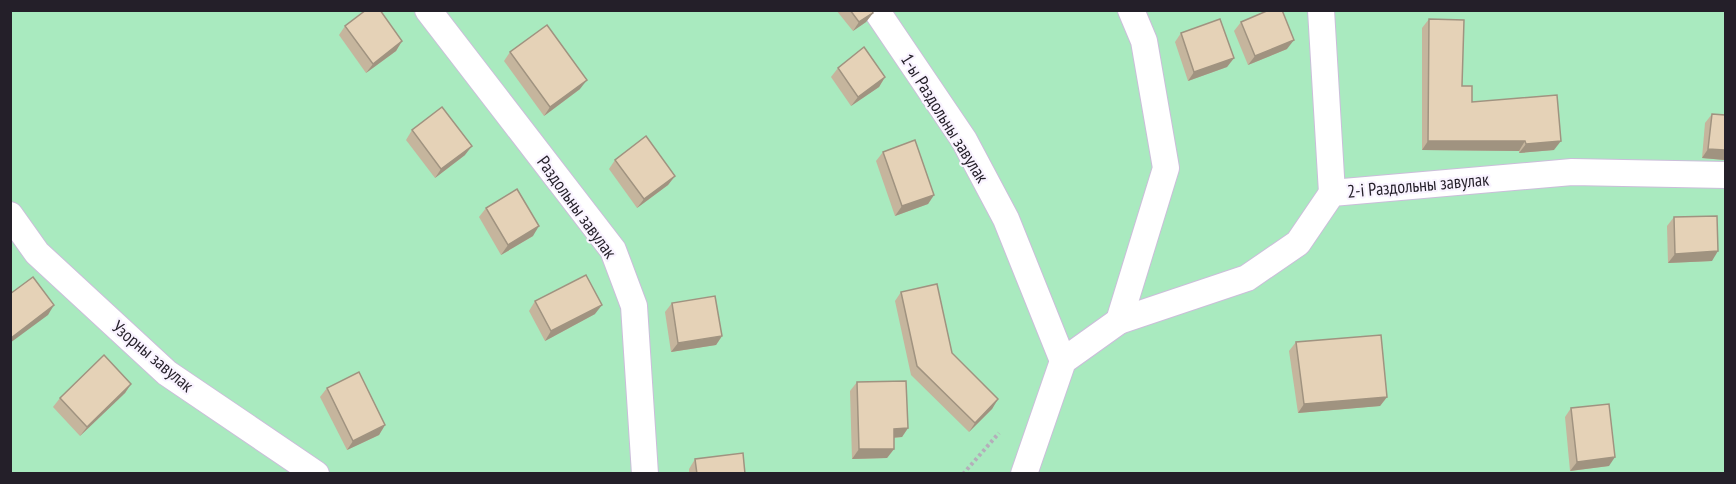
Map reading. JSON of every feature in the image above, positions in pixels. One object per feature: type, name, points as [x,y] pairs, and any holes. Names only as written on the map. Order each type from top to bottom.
[{"type":"lane","name":"Раздольны завулак","points":[[428,10],[613,250],[634,306],[645,474]]},
{"type":"lane","name":"1-ы Раздольны завулак","points":[[876,10],[964,140],[1001,209],[1063,361]]},
{"type":"lane","points":[[1119,321],[1166,168],[1144,40],[1131,10]]},
{"type":"lane","points":[[1321,10],[1332,193]]},
{"type":"lane","name":"2-і Раздольны завулак","points":[[1063,361],[1119,321],[1247,278],[1298,243],[1332,193],[1572,172],[1725,175]]},
{"type":"lane","name":"Узорны завулак","points":[[10,215],[37,253],[167,373],[316,474]]},
{"type":"lane","points":[[1024,474],[1063,361]]},
{"type":"green space","points":[[11,11],[1725,11],[1725,473],[11,473]]},
{"type":"building","points":[[366,10],[380,10],[402,41],[373,64],[345,26]]},
{"type":"building","points":[[850,10],[872,10],[873,13],[859,22]]},
{"type":"building","points":[[1269,10],[1282,10],[1294,40],[1255,56],[1241,22]]},
{"type":"building","points":[[1220,19],[1234,58],[1194,72],[1181,33]]},
{"type":"building","points":[[1429,19],[1464,20],[1462,86],[1472,86],[1472,102],[1557,95],[1561,141],[1526,144],[1525,141],[1428,141]]},
{"type":"building","points":[[547,25],[587,80],[550,107],[510,52]]},
{"type":"building","points":[[864,47],[885,77],[858,97],[838,68]]},
{"type":"building","points":[[442,107],[472,146],[441,169],[412,130]]},
{"type":"building","points":[[1712,114],[1725,115],[1725,150],[1708,149]]},
{"type":"building","points":[[646,136],[675,176],[644,199],[615,160]]},
{"type":"building","points":[[915,140],[934,195],[902,206],[883,152]]},
{"type":"building","points":[[517,189],[539,226],[508,245],[486,208]]},
{"type":"building","points":[[1717,216],[1718,251],[1675,254],[1674,217]]},
{"type":"building","points":[[586,275],[602,305],[551,331],[535,301]]},
{"type":"building","points":[[33,277],[54,305],[11,338],[10,294]]},
{"type":"building","points":[[937,284],[952,353],[998,399],[975,423],[917,366],[901,292]]},
{"type":"building","points":[[715,296],[722,336],[678,343],[672,303]]},
{"type":"building","points":[[1381,335],[1387,397],[1304,404],[1296,342]]},
{"type":"building","points":[[104,355],[131,384],[87,427],[60,398]]},
{"type":"building","points":[[359,372],[385,425],[353,441],[327,388]]},
{"type":"building","points":[[906,381],[908,428],[894,429],[894,449],[859,449],[857,382]]},
{"type":"building","points":[[1609,404],[1615,457],[1577,462],[1571,408]]},
{"type":"building","points":[[743,453],[745,474],[697,474],[695,459]]}]
